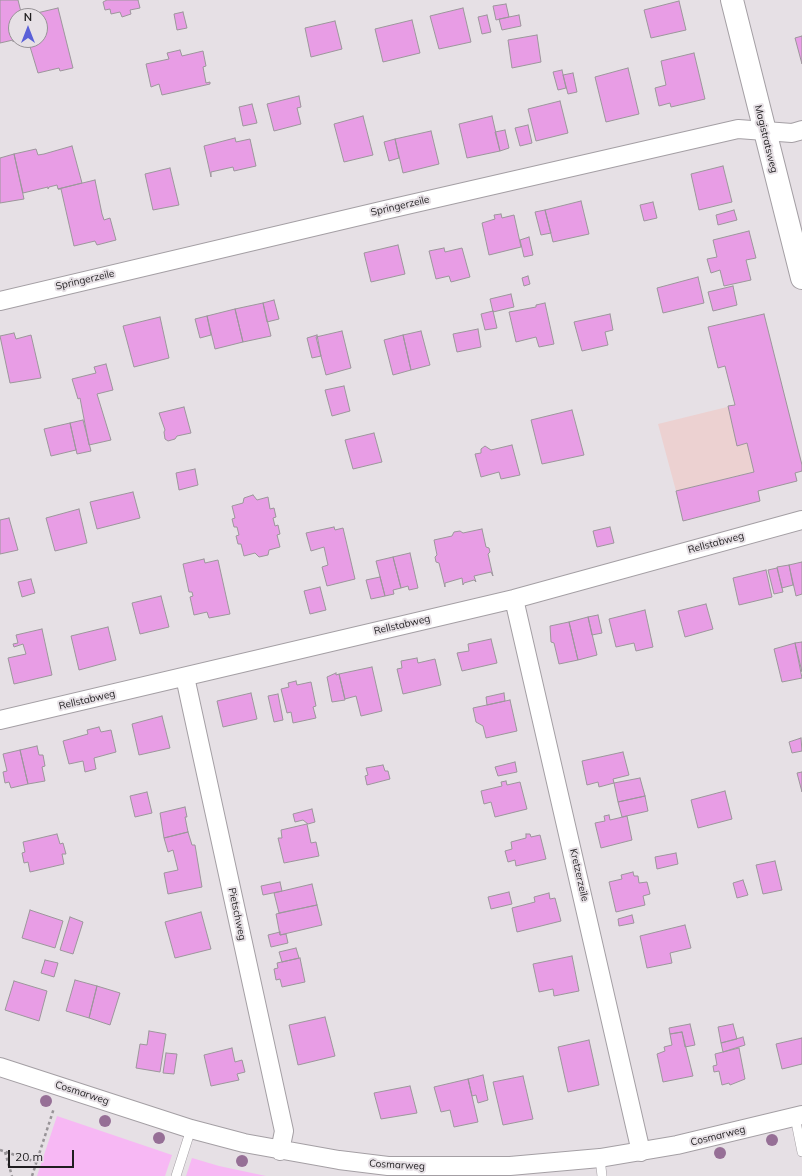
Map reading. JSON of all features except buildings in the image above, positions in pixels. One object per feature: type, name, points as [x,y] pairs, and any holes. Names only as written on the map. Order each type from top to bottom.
[{"type":"street","name":"Magistratsweg","points":[[732,0],[802,278]]},
{"type":"street","name":"Springerzeile","points":[[0,301],[377,211],[738,129],[792,133],[802,130]]},
{"type":"street","name":"Rellstabweg","points":[[0,720],[514,599],[802,520]]},
{"type":"street","name":"Kretzerzeile","points":[[514,599],[641,1152]]},
{"type":"street","name":"Pietschweg","points":[[185,677],[284,1131],[280,1150]]},
{"type":"street","name":"Cosmarweg","points":[[0,1067],[191,1129],[244,1143],[387,1171],[510,1166],[600,1158],[641,1152],[690,1142],[798,1116]]},
{"type":"lane","points":[[798,1116],[802,1152]]},
{"type":"lane","points":[[176,1176],[191,1129]]},
{"type":"lane","points":[[600,1158],[602,1176]]},
{"type":"path","points":[[32,1176],[54,1108]]},
{"type":"path","points":[[0,1150],[36,1162]]},
{"type":"path","points":[[5,1152],[12,1176]]},
{"type":"shaded area","points":[[784,393],[802,465],[802,471],[795,473],[797,481],[758,491],[753,472],[676,491],[658,424]]},
{"type":"shaded area","points":[[57,1116],[172,1155],[165,1176],[37,1176]]},
{"type":"shaded area","points":[[192,1158],[219,1166],[266,1176],[186,1176]]}]
